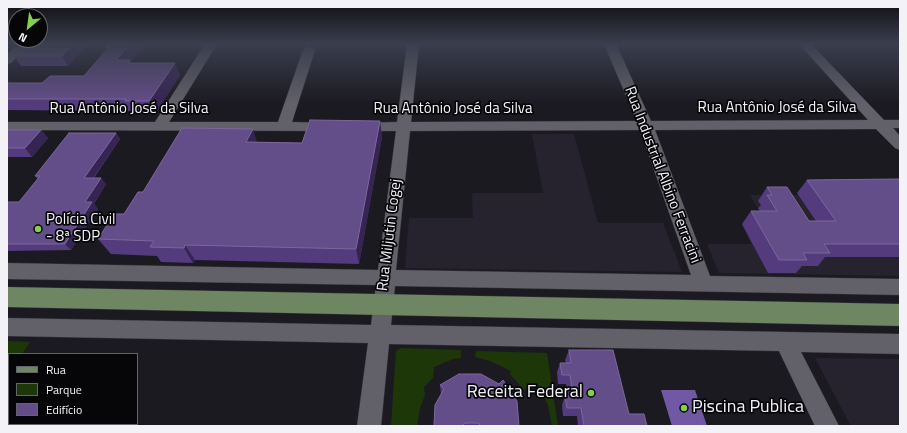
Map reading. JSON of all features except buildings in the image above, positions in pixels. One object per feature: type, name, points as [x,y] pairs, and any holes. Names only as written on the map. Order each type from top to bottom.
[{"type":"main road","points":[[7,298],[900,315]]},
{"type":"street","points":[[160,126],[198,64]]},
{"type":"street","points":[[284,126],[304,64]]},
{"type":"street","name":"Rua Miljutin Cogej","points":[[369,426],[378,335],[411,64]]},
{"type":"street","name":"Rua Industrial Albino Ferracini","points":[[619,64],[646,126],[704,284]]},
{"type":"street","points":[[824,64],[900,145]]},
{"type":"street","name":"Rua Antônio José da Silva","points":[[7,126],[404,127],[900,124]]},
{"type":"street","points":[[7,271],[385,279],[900,287]]},
{"type":"street","points":[[7,327],[900,344]]},
{"type":"street","points":[[786,343],[828,426]]},
{"type":"shaded area","points":[[532,134],[574,134],[598,223],[663,223],[682,272],[405,268],[409,218],[473,218],[472,193],[543,193]]},
{"type":"shaded area","points":[[900,191],[900,276],[719,273],[707,244],[751,244],[742,225],[767,225],[750,195],[798,195],[797,192]]},
{"type":"shaded area","points":[[815,358],[900,359],[900,426],[851,426]]},
{"type":"shaded area","name":"Piscina Publica","points":[[661,390],[695,390],[707,426],[672,426]]},
{"type":"green space","points":[[7,341],[30,342],[23,353],[8,353],[7,378]]},
{"type":"green space","points":[[401,348],[461,350],[461,358],[453,359],[434,367],[433,378],[424,387],[425,395],[420,408],[417,426],[391,426],[396,351]]},
{"type":"green space","points":[[476,351],[547,353],[558,426],[552,426],[548,405],[537,383],[524,390],[510,374],[511,371],[490,361],[475,357]]},
{"type":"place","name":"Polícia Civil - 8ª SDP","points":[[38,229]]},
{"type":"place","name":"Receita Federal","points":[[591,393]]},
{"type":"place","name":"Piscina Publica","points":[[684,408]]}]
